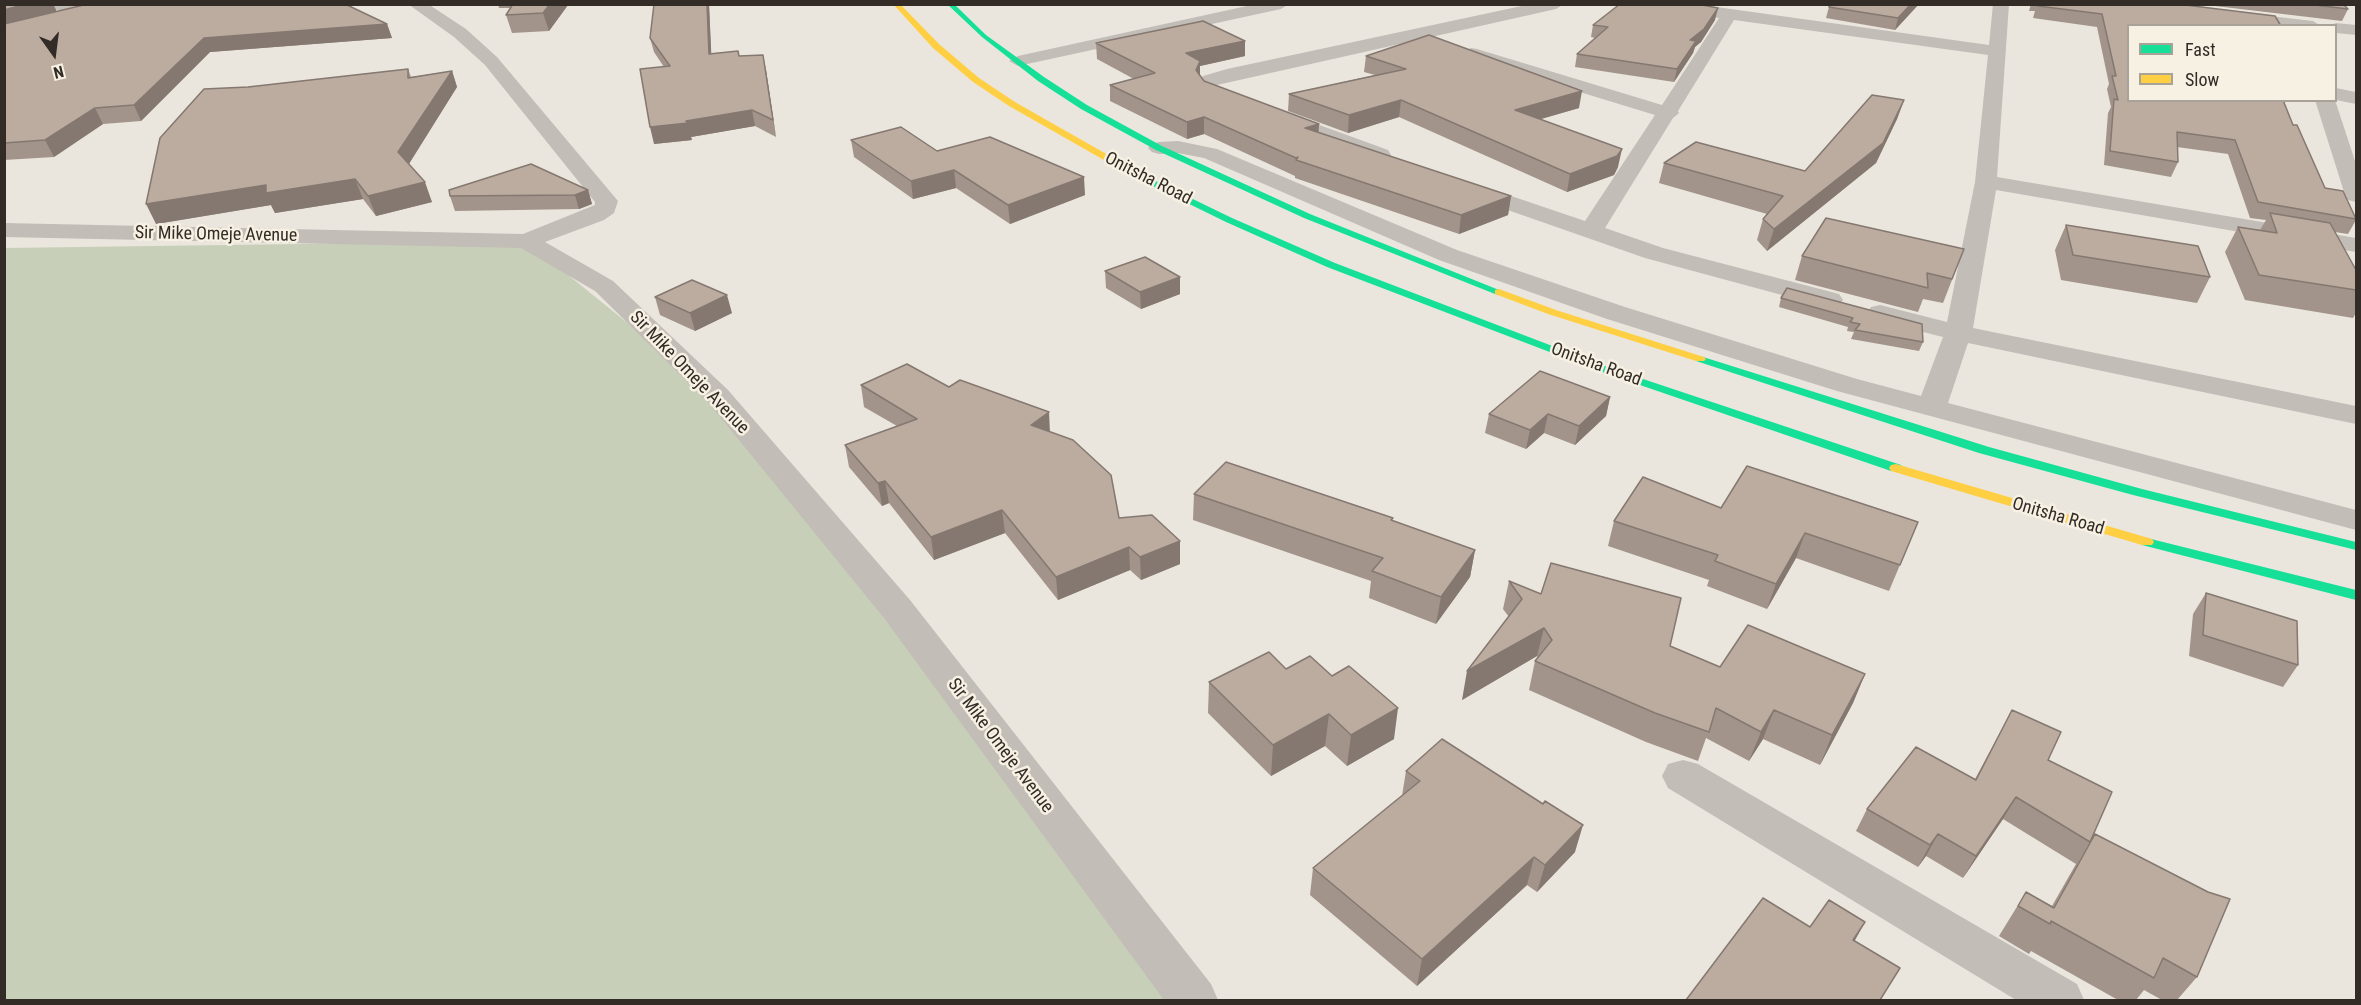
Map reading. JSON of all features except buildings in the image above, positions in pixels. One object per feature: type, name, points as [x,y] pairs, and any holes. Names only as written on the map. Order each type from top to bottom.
[{"type":"main road","name":"Onitsha Road","points":[[896,4],[936,46],[976,80],[1012,104],[1106,159],[1229,220],[1331,265],[1606,370],[1887,465],[2140,540],[2356,595]]},
{"type":"main road","name":"Onitsha Road","points":[[950,4],[984,36],[1084,107],[1159,148],[1307,216],[1552,312],[1984,450],[2138,492],[2356,546]]},
{"type":"street","points":[[50,4],[91,12]]},
{"type":"street","points":[[417,4],[460,33],[491,61],[607,201],[606,208],[596,214],[526,241]]},
{"type":"street","points":[[1018,61],[1281,4]]},
{"type":"street","points":[[1401,163],[1233,100],[1212,91],[1206,85],[1210,80],[1227,75],[1556,4]]},
{"type":"street","points":[[1656,4],[1997,51]]},
{"type":"street","points":[[1931,408],[1958,333],[1986,182],[2001,4]]},
{"type":"street","points":[[1591,231],[1729,15]]},
{"type":"street","points":[[2222,15],[2281,24]]},
{"type":"street","points":[[2337,28],[2356,30]]},
{"type":"street","points":[[1412,36],[1669,112]]},
{"type":"street","points":[[2337,94],[2356,98]]},
{"type":"street","points":[[2326,102],[2356,195]]},
{"type":"street","points":[[1159,148],[1178,147],[1210,153],[1448,255],[1627,316],[1847,385],[2356,520]]},
{"type":"street","points":[[1446,180],[1654,253],[1958,333],[2356,415]]},
{"type":"street","points":[[1986,182],[2356,245]]},
{"type":"street","name":"Sir Mike Omeje Avenue","points":[[4,230],[526,241],[604,286],[718,396],[897,609],[1193,1000]]},
{"type":"street","points":[[1683,776],[2059,1000]]},
{"type":"green space","points":[[526,241],[718,396],[1191,1000],[5,1000],[4,248]]},
{"type":"traffic: fast","points":[[950,4],[984,36],[1041,79],[1084,107],[1159,148],[1307,216],[1499,292]]},
{"type":"traffic: fast","points":[[1135,174],[1229,220],[1331,265],[1606,370],[1896,468]]},
{"type":"traffic: fast","points":[[1700,359],[1984,450],[2138,492],[2356,546]]},
{"type":"traffic: fast","points":[[2147,542],[2356,595]]},
{"type":"traffic: slow","points":[[896,4],[936,46],[976,80],[1012,104],[1135,174]]},
{"type":"traffic: slow","points":[[1499,292],[1552,312],[1700,359]]},
{"type":"traffic: slow","points":[[1896,468],[2147,542]]}]
